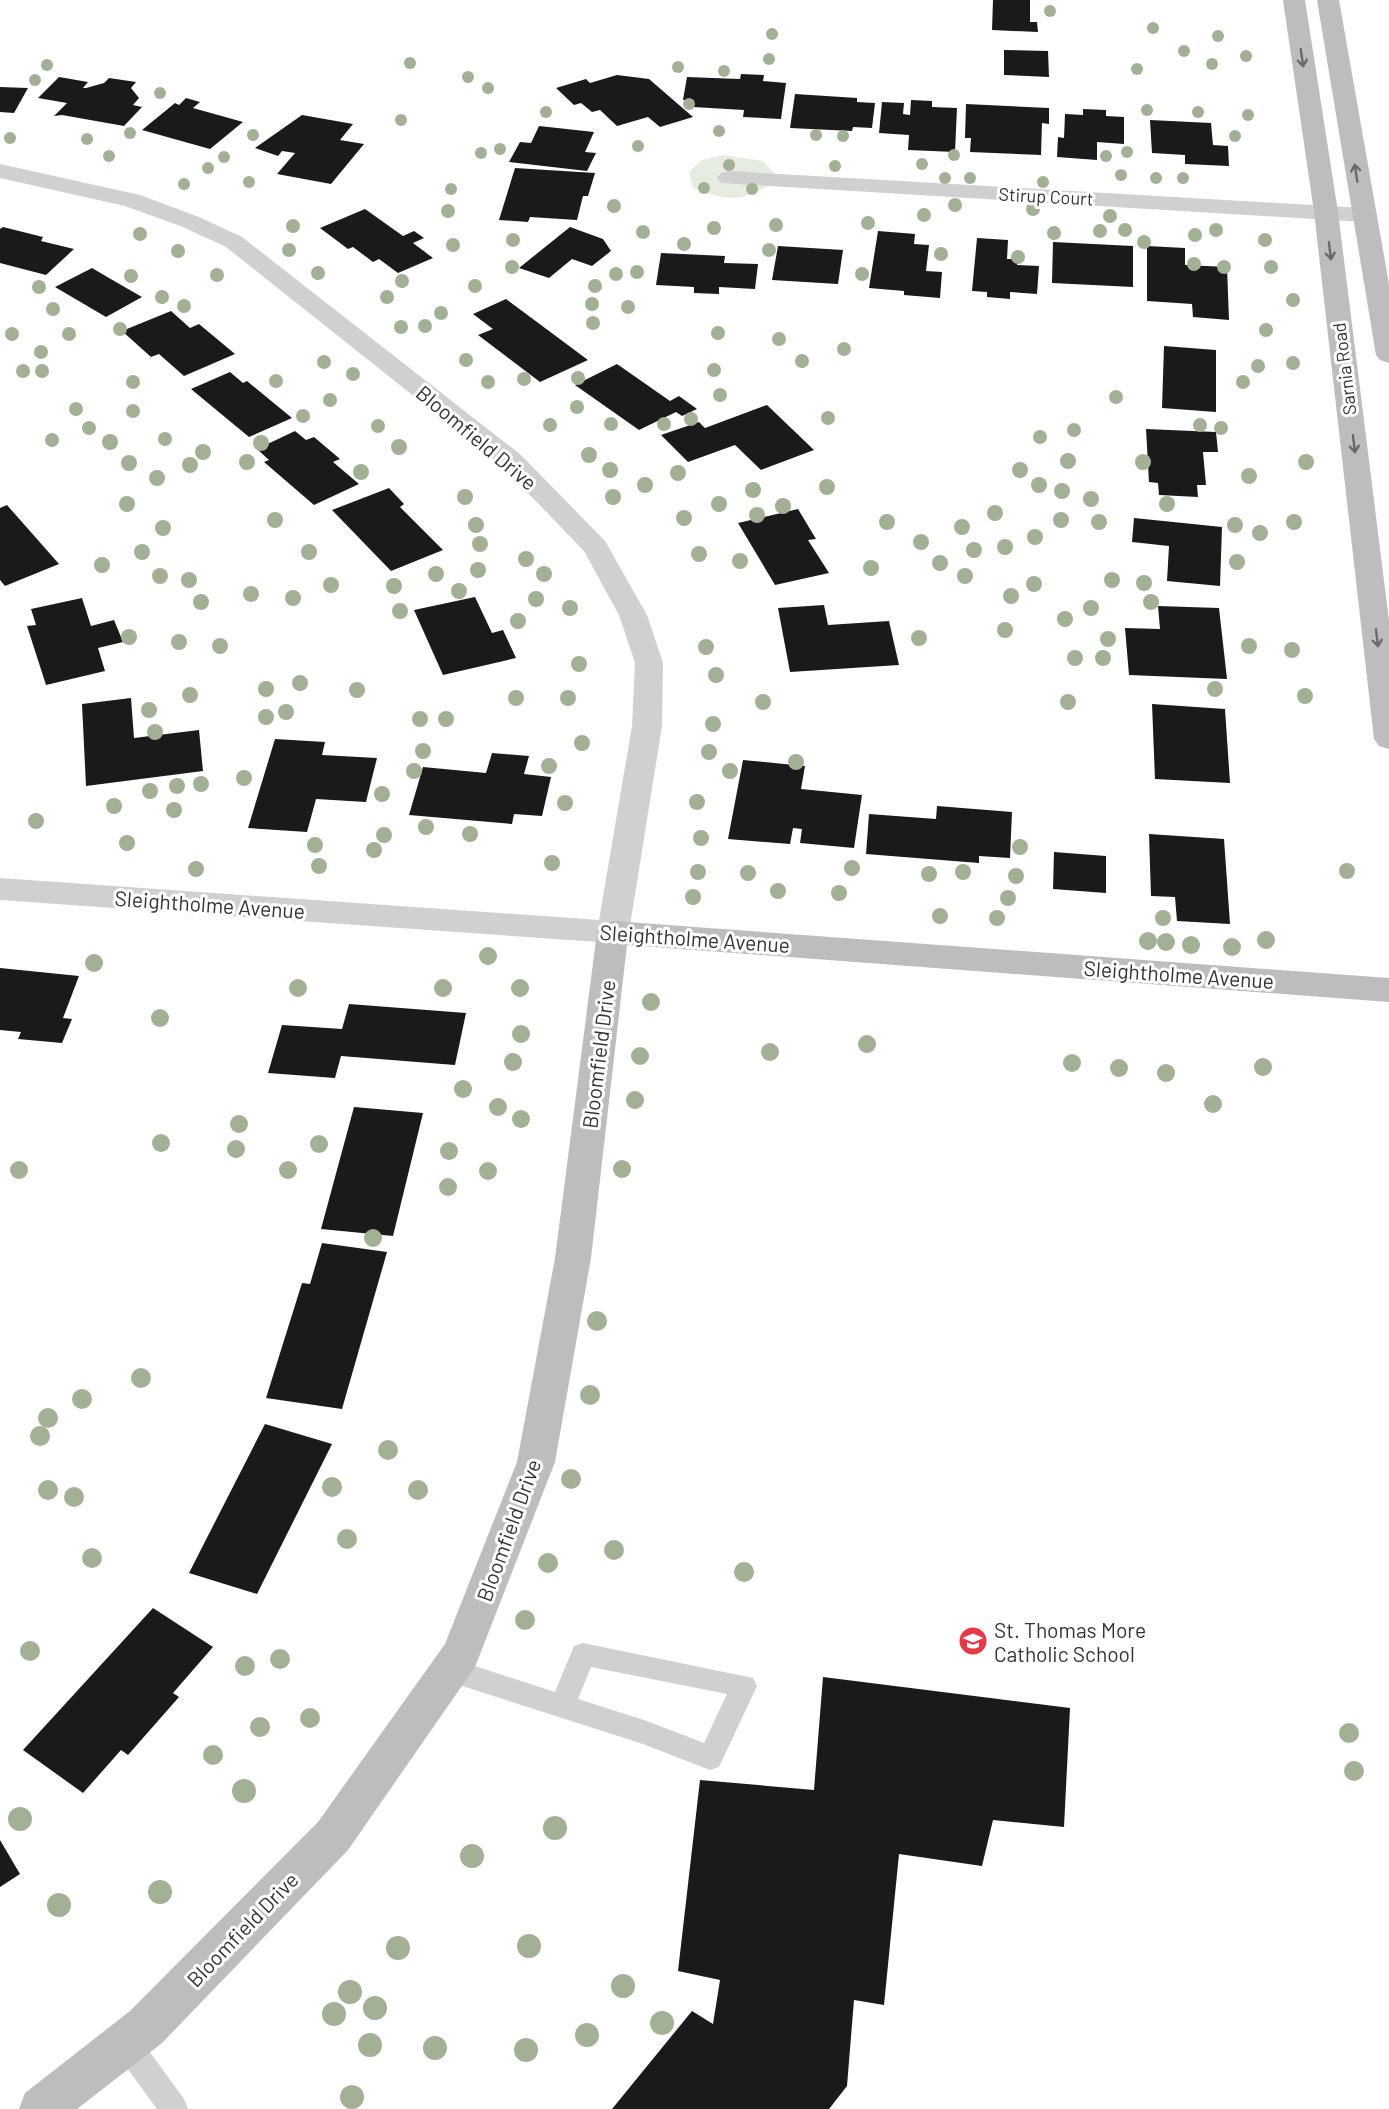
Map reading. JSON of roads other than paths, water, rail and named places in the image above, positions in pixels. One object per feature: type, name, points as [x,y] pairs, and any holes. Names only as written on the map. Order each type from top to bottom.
[{"type":"main road","name":"Sarnia Road","points":[[1294,0],[1326,212],[1389,739]]},
{"type":"main road","points":[[1328,0],[1363,215],[1389,355]]},
{"type":"main road","name":"Sleightholme Avenue","points":[[613,932],[1389,990]]},
{"type":"main road","name":"Bloomfield Drive","points":[[41,2109],[146,2027],[333,1836],[461,1654],[536,1462],[573,1258],[613,932]]},
{"type":"street","name":"Bloomfield Drive","points":[[0,171],[132,200],[191,222],[234,242],[512,461],[594,547],[633,615],[649,663],[647,726],[613,932]]},
{"type":"street","name":"Stirup Court","points":[[729,178],[1363,215]]},
{"type":"street","name":"Sleightholme Avenue","points":[[0,890],[613,932]]},
{"type":"lane","points":[[450,1670],[562,1707],[644,1732],[710,1758],[744,1686],[583,1654],[562,1707]]},
{"type":"lane","points":[[126,2043],[174,2109]]},
{"type":"place","name":"St. Thomas More Catholic School","points":[[973,1641]]}]
